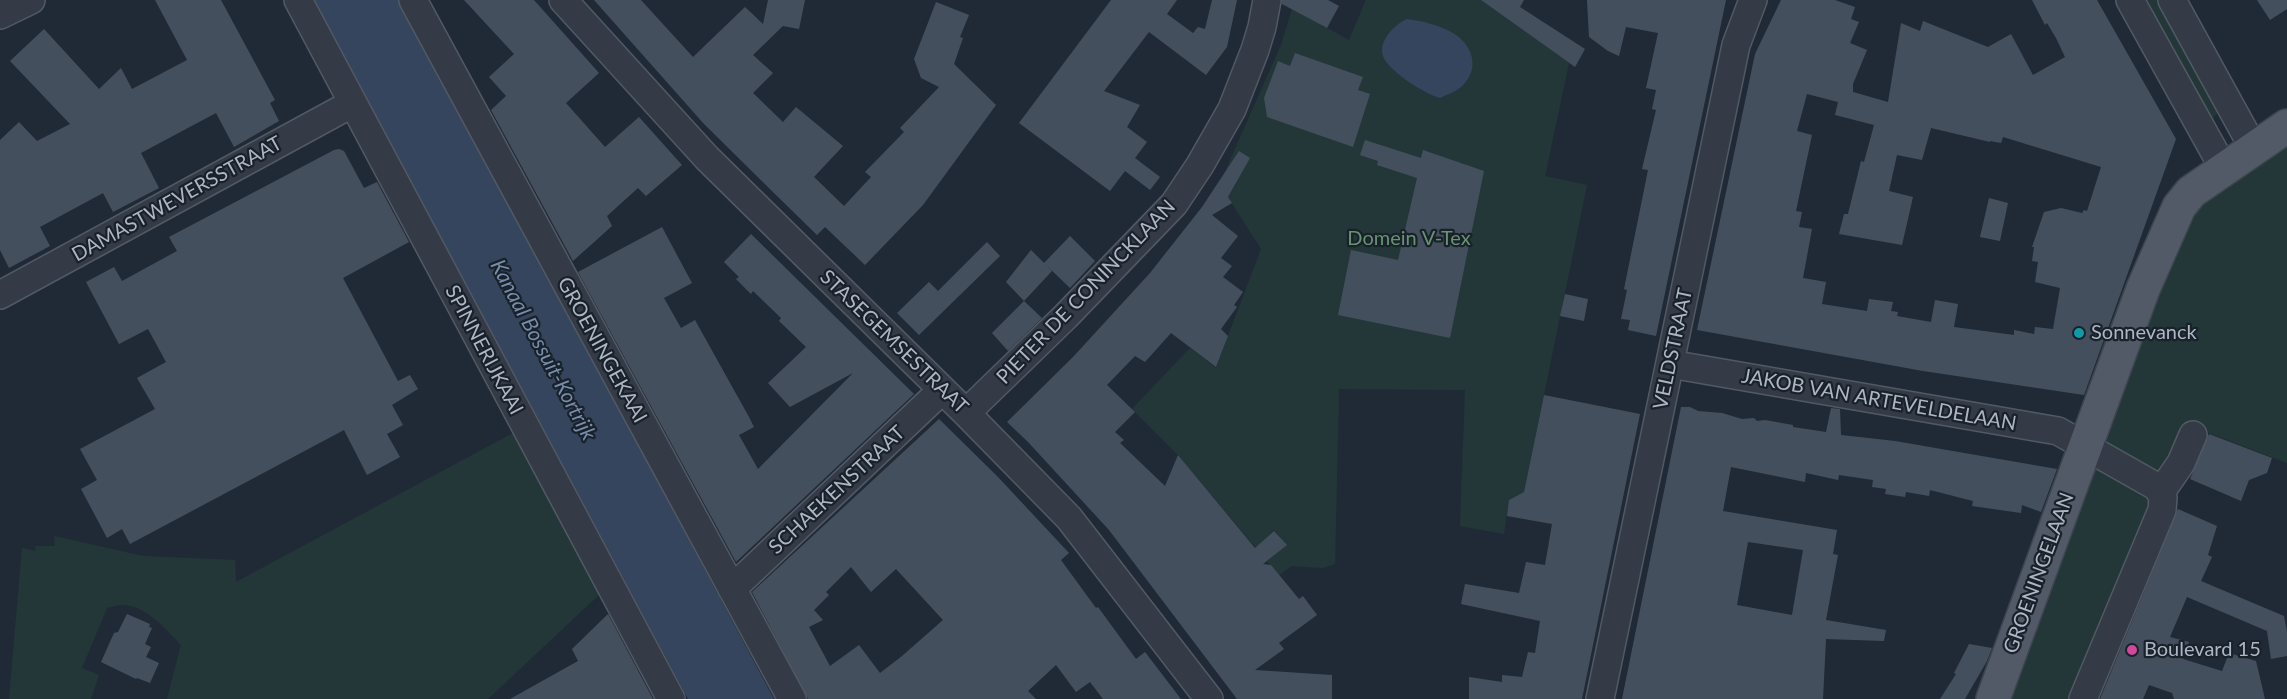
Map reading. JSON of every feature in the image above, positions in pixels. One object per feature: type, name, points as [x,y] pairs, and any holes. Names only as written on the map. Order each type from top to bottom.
[{"type":"main road","name":"GROENINGELAAN","points":[[1993,699],[2143,288],[2179,207],[2191,192],[2287,126]]},
{"type":"street","points":[[0,15],[31,0]]},
{"type":"street","name":"SPINNERIJKAAI","points":[[298,0],[671,699]]},
{"type":"street","name":"GROENINGEKAAI","points":[[413,0],[792,699]]},
{"type":"street","name":"STASEGEMSESTRAAT","points":[[563,0],[707,158],[966,412],[1069,518],[1209,699]]},
{"type":"street","name":"PIETER DE CONINCKLAAN","points":[[966,412],[1074,308],[1174,204],[1200,165],[1232,109],[1255,50],[1267,0]]},
{"type":"street","name":"VELDSTRAAT","points":[[1600,699],[1736,45],[1753,0]]},
{"type":"street","points":[[2130,0],[2224,169]]},
{"type":"street","points":[[2172,0],[2254,149]]},
{"type":"street","name":"DAMASTWEVERSSTRAAT","points":[[0,295],[353,103]]},
{"type":"street","name":"JAKOB VAN ARTEVELDELAAN","points":[[1670,364],[2058,431],[2085,446]]},
{"type":"street","name":"SCHAEKENSTRAAT","points":[[732,589],[942,390]]},
{"type":"street","points":[[2083,699],[2162,510],[2161,492],[2181,463],[2193,435]]},
{"type":"street","points":[[2085,446],[2147,480],[2161,492]]},
{"type":"green space","name":"Domein V-Tex","points":[[1366,0],[1481,0],[1569,63],[1545,176],[1587,185],[1524,492],[1509,500],[1504,534],[1460,526],[1465,390],[1339,389],[1335,564],[1323,568],[1292,566],[1279,575],[1267,561],[1286,545],[1274,530],[1256,548],[1178,455],[1132,409],[1190,348],[1216,368],[1261,249],[1228,197],[1236,184],[1226,169],[1281,45],[1292,9],[1349,40]]},
{"type":"green space","points":[[2136,0],[2166,0],[2225,105],[2213,118],[2208,119]]},
{"type":"green space","points":[[2287,135],[2287,463],[2188,425],[2072,699],[2004,699],[2186,212]]},
{"type":"green space","points":[[515,432],[603,591],[488,699],[167,699],[181,645],[147,613],[121,605],[107,608],[82,668],[99,675],[91,699],[9,699],[22,548],[36,551],[35,546],[55,546],[54,536],[143,556],[235,560],[236,582]]},
{"type":"water","name":"Kanaal Bossuit-Kortrijk","points":[[314,0],[400,0],[774,699],[688,699]]},
{"type":"water","points":[[1407,19],[1445,29],[1467,45],[1473,65],[1469,78],[1459,89],[1440,98],[1433,96],[1408,81],[1386,62],[1382,50],[1385,39],[1397,25]]},
{"type":"building","points":[[155,0],[221,0],[275,100],[270,103],[279,121],[234,147],[216,113],[141,153],[159,188],[113,212],[103,193],[40,227],[50,246],[9,268],[0,250],[0,140],[19,122],[37,141],[70,124],[10,61],[44,29],[99,89],[121,68],[132,89],[187,60]]},
{"type":"building","points":[[464,0],[534,0],[599,73],[566,103],[605,147],[639,117],[682,165],[646,196],[638,188],[607,216],[612,226],[573,261],[491,110],[506,96],[489,77],[514,54]]},
{"type":"building","points":[[594,0],[641,0],[693,57],[745,7],[763,24],[768,0],[805,0],[799,29],[783,26],[753,55],[773,73],[753,93],[783,122],[796,107],[843,146],[814,177],[844,206],[871,177],[865,172],[904,132],[900,128],[939,87],[921,78],[914,59],[936,2],[969,15],[960,37],[963,38],[954,64],[996,105],[923,205],[865,265],[825,227],[817,235],[776,195],[704,124]]},
{"type":"building","points":[[1111,0],[1177,0],[1167,14],[1193,33],[1198,27],[1205,29],[1212,0],[1237,0],[1227,47],[1206,75],[1149,32],[1104,91],[1140,105],[1127,127],[1147,142],[1135,158],[1160,177],[1150,190],[1125,171],[1110,191],[1019,123]]},
{"type":"building","points":[[1282,0],[1328,0],[1339,6],[1327,28],[1282,4]]},
{"type":"building","points":[[1481,0],[1524,0],[1520,7],[1585,49],[1575,67]]},
{"type":"building","points":[[1587,0],[1726,0],[1656,336],[1628,330],[1630,320],[1621,319],[1627,290],[1624,289],[1648,170],[1642,169],[1656,110],[1652,109],[1656,90],[1646,88],[1658,33],[1626,27],[1619,56],[1608,51],[1589,37]]},
{"type":"building","points":[[1781,0],[1835,0],[1855,7],[1851,19],[1859,22],[1850,43],[1867,50],[1853,84],[1853,92],[1888,102],[1901,23],[1920,31],[1923,21],[1988,47],[2011,34],[2033,75],[2065,57],[2032,0],[2097,0],[2176,139],[2084,395],[1923,371],[1697,330],[1755,54]],"holes":[[[1807,94],[1838,102],[1835,115],[1874,125],[1864,162],[1861,161],[1848,214],[1844,214],[1839,234],[1902,245],[1913,197],[1889,191],[1897,155],[1922,160],[1931,128],[1990,142],[2001,143],[2003,137],[2101,167],[2087,211],[2084,210],[2082,213],[2061,208],[2044,212],[2032,247],[2034,247],[2032,261],[2038,262],[2035,282],[2060,288],[2053,329],[2035,327],[2034,334],[2014,330],[2014,335],[1954,327],[1958,304],[1935,300],[1931,322],[1897,316],[1898,312],[1891,311],[1893,302],[1869,299],[1867,311],[1822,304],[1826,282],[1803,278],[1812,229],[1799,227],[1802,212],[1796,211],[1812,135],[1797,131]]]},
{"type":"building","points":[[2257,0],[2287,0],[2287,9],[2270,20]]},
{"type":"building","points":[[1295,53],[1363,77],[1358,90],[1370,94],[1353,147],[1267,117],[1264,98],[1278,61],[1290,66]]},
{"type":"building","points":[[1365,140],[1421,158],[1423,150],[1484,171],[1450,338],[1338,315],[1351,250],[1398,260],[1417,178],[1377,165],[1378,161],[1360,155]]},
{"type":"building","points":[[339,149],[344,151],[364,188],[377,182],[409,242],[343,278],[398,381],[410,375],[418,389],[392,405],[403,425],[387,434],[400,457],[367,475],[344,430],[130,544],[122,529],[107,538],[81,489],[97,480],[80,449],[155,409],[137,378],[166,362],[148,329],[119,344],[86,282],[114,267],[122,281],[177,251],[169,237]]},
{"type":"building","points":[[1239,151],[1250,158],[1228,197],[1232,203],[1212,215],[1238,236],[1221,258],[1232,266],[1223,277],[1243,292],[1234,305],[1237,307],[1221,329],[1228,336],[1216,367],[1171,333],[1145,362],[1135,356],[1107,385],[1135,412],[1115,432],[1124,440],[1120,443],[1165,486],[1178,455],[1255,548],[1274,531],[1287,545],[1263,564],[1271,565],[1299,599],[1303,596],[1317,615],[1279,643],[1284,649],[1255,670],[1332,675],[1332,699],[1237,699],[1109,530],[1007,422],[1073,357],[1150,273],[1202,207]]},
{"type":"building","points":[[1989,198],[2008,203],[2000,241],[1980,237]]},
{"type":"building","points":[[662,227],[692,283],[664,298],[681,328],[695,320],[749,417],[754,427],[739,435],[758,469],[853,373],[790,407],[768,383],[806,347],[779,321],[781,318],[753,291],[751,294],[736,279],[739,277],[724,262],[751,234],[914,394],[736,562],[578,272]]},
{"type":"building","points":[[1070,236],[1095,261],[1070,288],[1044,263]]},
{"type":"building","points":[[987,242],[1000,256],[919,335],[897,313],[929,282],[938,291]]},
{"type":"building","points":[[1031,250],[1052,271],[1024,301],[1006,282]]},
{"type":"building","points":[[1565,294],[1588,299],[1584,321],[1560,316]]},
{"type":"building","points":[[1024,301],[1042,318],[1008,351],[992,333]]},
{"type":"building","points":[[1544,395],[1640,414],[1582,699],[1469,699],[1469,677],[1502,682],[1502,675],[1522,677],[1528,652],[1535,653],[1540,621],[1461,604],[1465,584],[1519,593],[1526,562],[1545,565],[1552,524],[1507,516],[1509,500],[1524,492]]},
{"type":"building","points":[[1681,407],[1826,432],[1831,408],[1840,409],[1841,435],[1895,441],[2057,469],[2041,512],[2022,505],[2021,513],[1972,506],[1973,501],[1930,490],[1929,496],[1906,492],[1905,497],[1885,494],[1886,489],[1872,487],[1873,480],[1839,475],[1838,480],[1806,473],[1805,482],[1731,467],[1723,511],[1837,530],[1833,554],[1838,555],[1826,620],[1886,630],[1884,641],[1826,639],[1823,699],[1622,699]],"holes":[[[1748,542],[1803,550],[1792,615],[1737,605]]]},
{"type":"building","points":[[939,419],[998,477],[1069,553],[1061,560],[1096,608],[1098,607],[1136,659],[1145,652],[1181,699],[1103,699],[1090,682],[1076,692],[1056,665],[1028,691],[1036,699],[808,699],[752,592]],"holes":[[[851,567],[871,592],[896,569],[943,620],[880,673],[859,645],[830,666],[809,627],[823,620],[814,610],[829,595],[826,592]]]},
{"type":"building","points":[[2209,434],[2272,458],[2267,473],[2249,480],[2241,501],[2190,479]]},
{"type":"building","points":[[2178,509],[2217,526],[2208,555],[2212,557],[2201,581],[2284,616],[2287,656],[2271,659],[2267,631],[2187,597],[2170,637],[2189,642],[2183,659],[2222,671],[2229,653],[2256,661],[2265,699],[2174,699],[2172,693],[2149,685],[2143,699],[2100,699]]},
{"type":"building","points":[[127,614],[150,624],[149,627],[152,628],[145,644],[151,647],[146,657],[159,663],[150,683],[136,679],[101,662],[114,633],[118,632]]},
{"type":"building","points":[[608,614],[653,699],[510,699],[578,661],[572,649]]},
{"type":"building","points":[[1969,644],[1992,648],[1987,661],[1965,699],[1940,699],[1956,674],[1954,673]]},
{"type":"place","name":"Sonnevanck","points":[[2079,333]]},
{"type":"place","name":"Boulevard 15","points":[[2132,650]]}]
